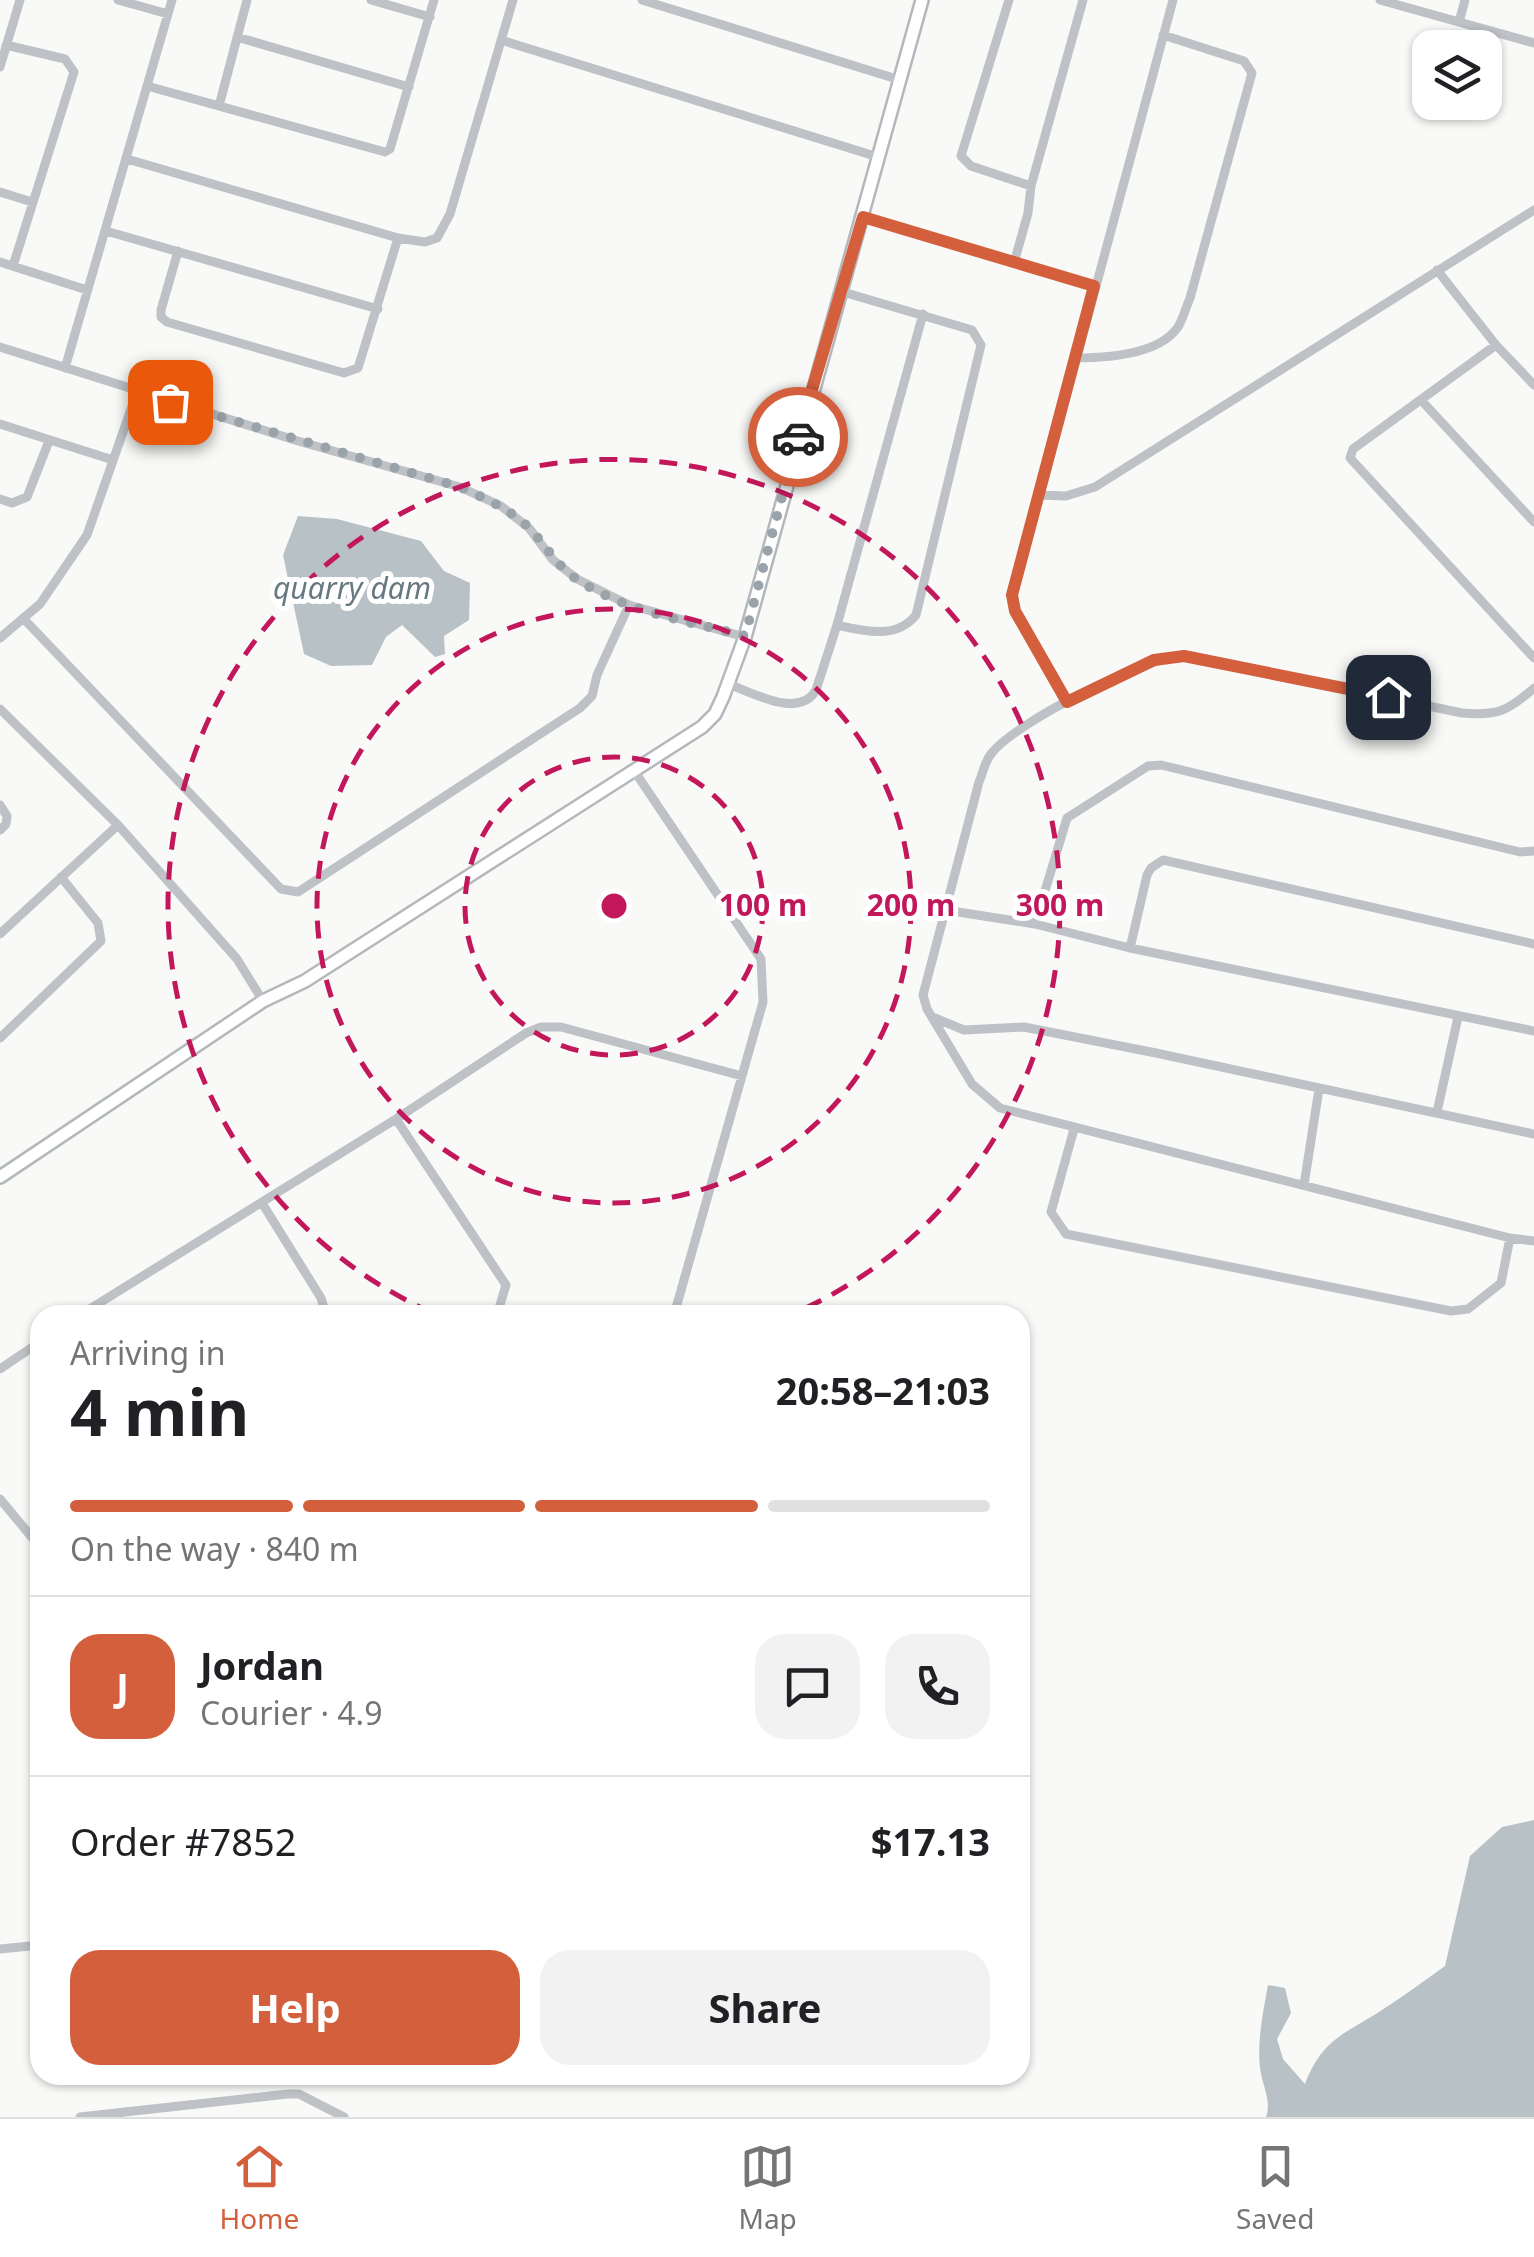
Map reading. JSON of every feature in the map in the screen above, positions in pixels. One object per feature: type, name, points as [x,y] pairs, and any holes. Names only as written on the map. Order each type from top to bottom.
[{"type":"street","points":[[0,66],[20,0]]},
{"type":"street","points":[[118,0],[168,14]]},
{"type":"street","points":[[66,368],[172,0]]},
{"type":"street","points":[[219,106],[248,0]]},
{"type":"street","points":[[372,0],[430,17]]},
{"type":"street","points":[[148,86],[379,153],[390,149],[434,0]]},
{"type":"street","points":[[127,158],[398,238],[425,242],[436,238],[444,229],[513,0]]},
{"type":"street","points":[[642,0],[900,80]]},
{"type":"street","points":[[0,1177],[264,1002],[305,981],[635,772],[715,714],[745,636],[922,0]]},
{"type":"street","points":[[1009,0],[961,156],[970,166],[1031,186]]},
{"type":"street","points":[[1014,263],[1031,186],[1083,0]]},
{"type":"street","points":[[1067,702],[1012,603],[1074,358],[1174,0]]},
{"type":"street","points":[[1380,0],[1534,43]]},
{"type":"street","points":[[1460,22],[1465,0]]},
{"type":"street","points":[[1074,358],[1112,358],[1149,347],[1176,330],[1201,260],[1252,73],[1244,61],[1163,35]]},
{"type":"street","points":[[237,37],[409,87]]},
{"type":"street","points":[[501,40],[878,157]]},
{"type":"street","points":[[6,45],[65,58],[74,72],[12,266]]},
{"type":"street","points":[[0,192],[32,202]]},
{"type":"street","points":[[1038,495],[1066,496],[1095,488],[1534,210]]},
{"type":"street","points":[[863,217],[1094,286]]},
{"type":"street","points":[[106,231],[378,309]]},
{"type":"street","points":[[178,251],[162,317],[167,322],[344,373],[358,368],[398,238]]},
{"type":"street","points":[[0,262],[88,290]]},
{"type":"street","points":[[1437,270],[1496,345],[1534,385]]},
{"type":"street","points":[[837,626],[874,633],[904,626],[916,615],[981,345],[972,330],[842,292]]},
{"type":"street","points":[[728,684],[791,705],[812,698],[837,626],[924,314]]},
{"type":"street","points":[[1496,345],[1353,449],[1350,458],[1534,658]]},
{"type":"street","points":[[0,347],[136,392],[460,487],[515,516],[553,560],[577,579],[629,606],[745,636]]},
{"type":"street","points":[[0,638],[40,604],[88,535],[136,392]]},
{"type":"street","points":[[1420,400],[1534,522]]},
{"type":"street","points":[[0,424],[113,460]]},
{"type":"street","points":[[0,499],[12,502],[27,497],[48,440]]},
{"type":"street","points":[[23,618],[281,889],[298,892],[580,708],[592,696],[597,675],[629,606]]},
{"type":"street","points":[[1534,688],[1502,712],[1462,713],[1184,656],[1154,660],[1067,702],[1010,736],[990,755],[923,995],[972,1084],[1000,1108],[1534,1241]]},
{"type":"street","points":[[0,709],[118,825],[237,959],[264,1002]]},
{"type":"street","points":[[1034,924],[1068,818],[1148,766],[1161,765],[1520,852],[1534,851]]},
{"type":"street","points":[[635,772],[761,958],[763,1002],[677,1305]]},
{"type":"street","points":[[0,805],[7,816],[0,830]]},
{"type":"street","points":[[0,934],[118,825]]},
{"type":"street","points":[[1130,948],[1147,874],[1163,860],[1534,944]]},
{"type":"street","points":[[0,1038],[101,942],[98,923],[60,877]]},
{"type":"street","points":[[944,910],[1034,924],[1130,948],[1534,1031]]},
{"type":"street","points":[[933,1017],[964,1030],[1024,1027],[1534,1134]]},
{"type":"street","points":[[1437,1112],[1458,1017]]},
{"type":"street","points":[[96,1305],[541,1027],[561,1028],[742,1076]]},
{"type":"street","points":[[1304,1185],[1319,1090]]},
{"type":"street","points":[[396,1119],[506,1284],[500,1305]]},
{"type":"street","points":[[1074,1128],[1051,1212],[1066,1234],[1452,1311],[1468,1308],[1501,1283],[1510,1238]]},
{"type":"street","points":[[262,1203],[323,1305]]},
{"type":"street","points":[[0,1369],[30,1349]]},
{"type":"street","points":[[0,1499],[30,1535]]},
{"type":"street","points":[[0,1949],[30,1946]]},
{"type":"street","points":[[80,2117],[300,2094],[344,2117]]},
{"type":"water","name":"quarry dam","points":[[298,516],[337,519],[421,541],[444,571],[470,583],[469,620],[444,636],[445,654],[435,657],[402,625],[386,637],[372,665],[331,666],[304,654],[283,555]]},
{"type":"water","points":[[1534,1820],[1534,2117],[1266,2117],[1268,2105],[1259,2047],[1268,1985],[1285,1988],[1291,2013],[1277,2039],[1283,2059],[1305,2084],[1320,2056],[1337,2038],[1445,1966],[1470,1856],[1502,1827]]},
{"type":"way so far","points":[[170,402],[460,487],[501,506],[529,528],[553,560],[577,579],[629,606],[745,636],[798,437]]},
{"type":"route","points":[[798,437],[863,217],[1094,286],[1012,595],[1015,611],[1067,702],[1168,656],[1201,658],[1388,697]]}]
